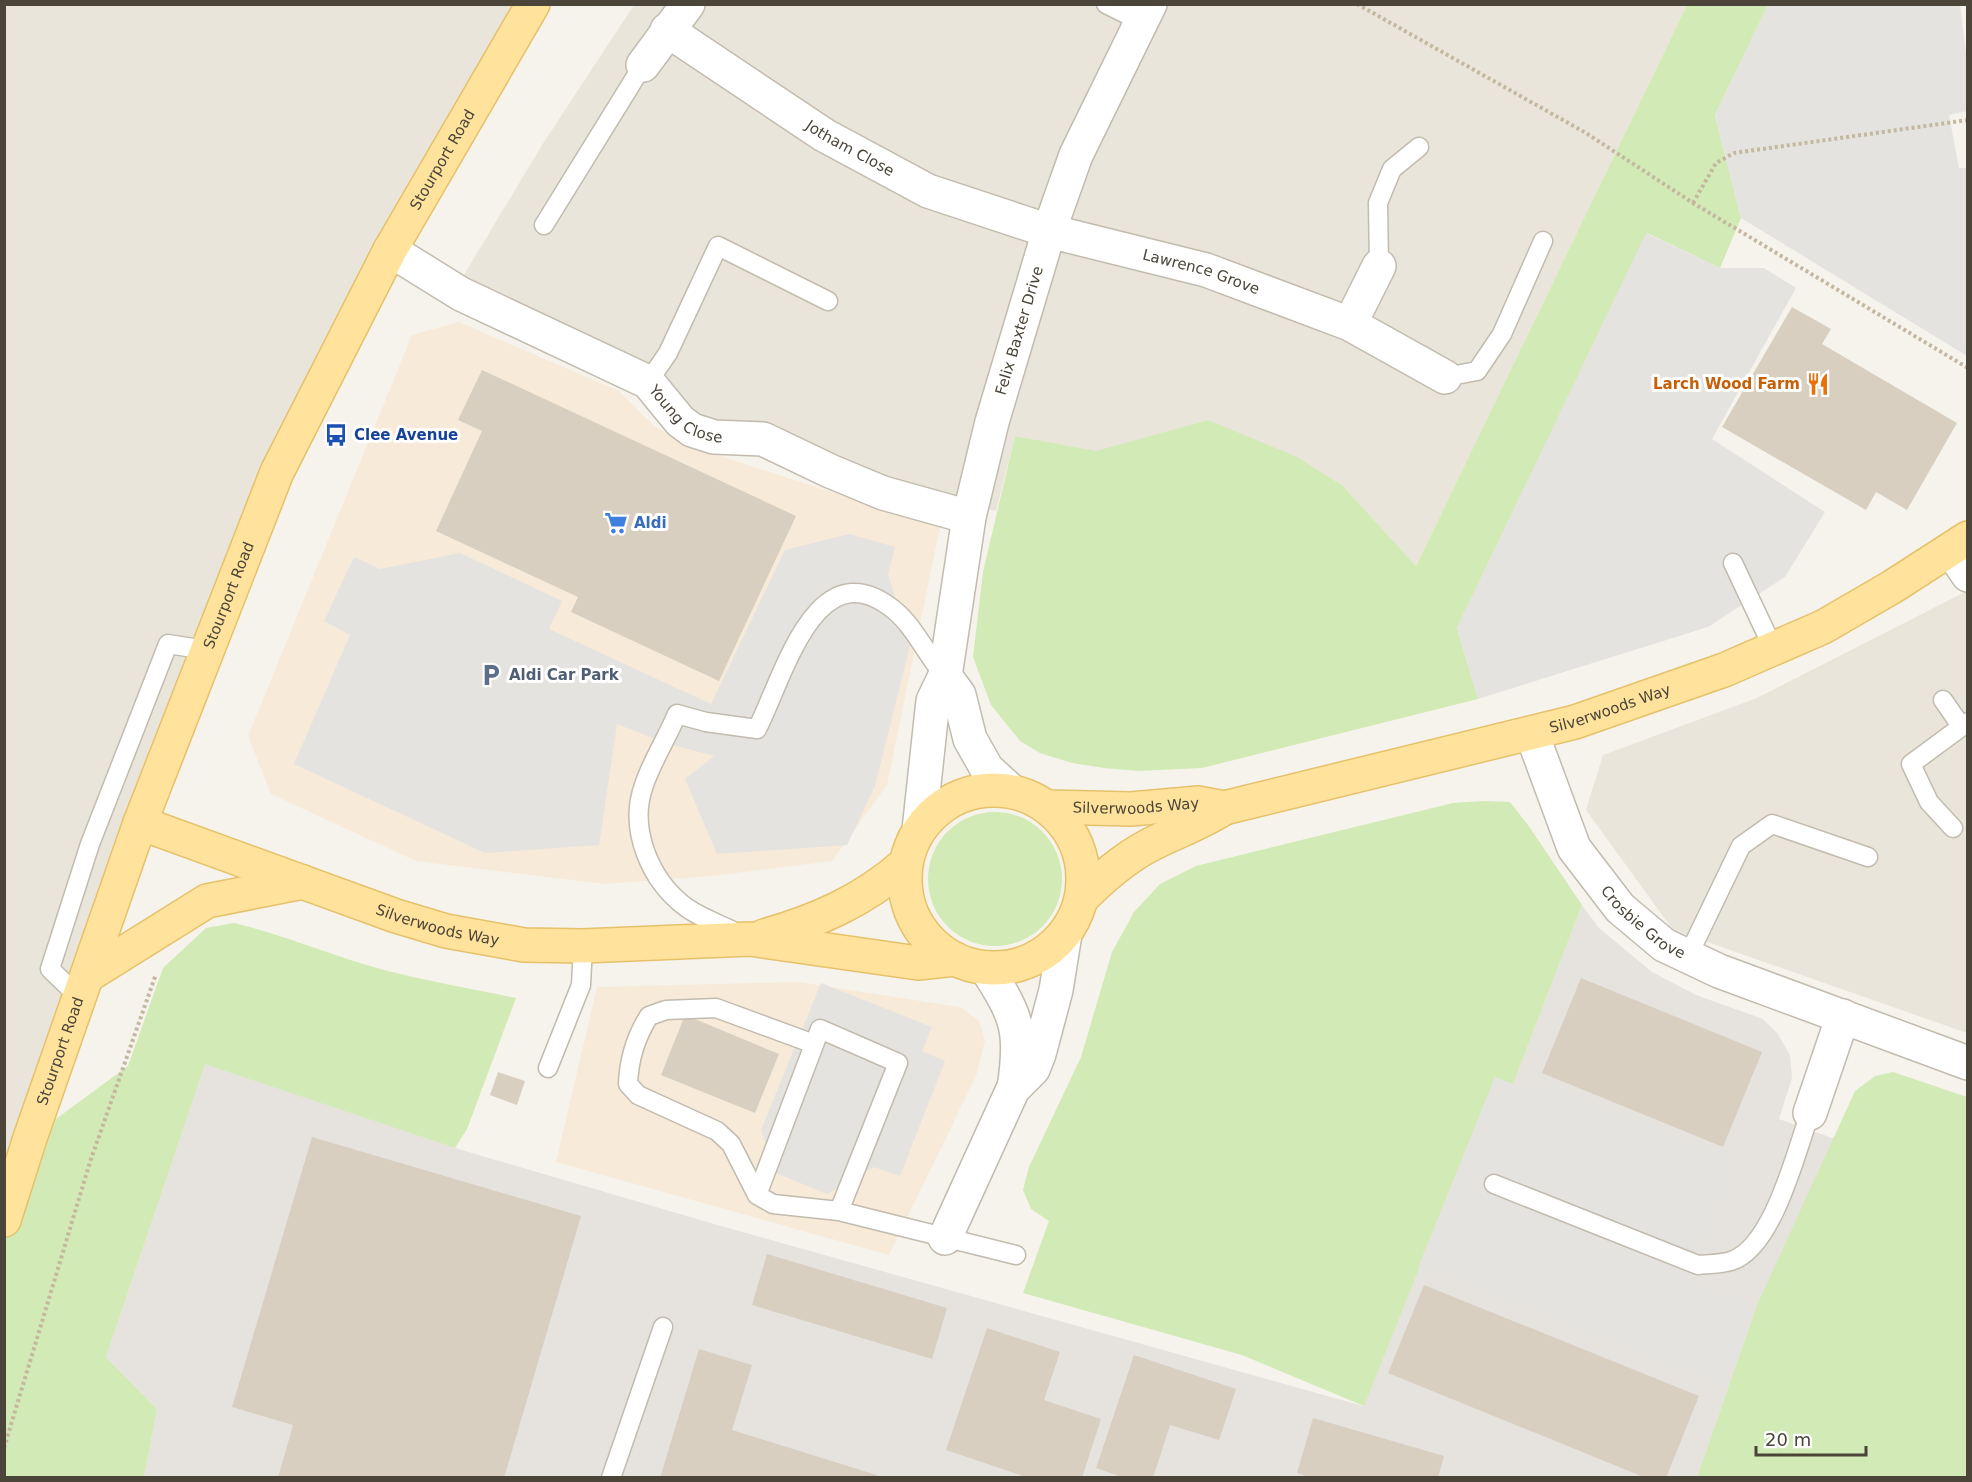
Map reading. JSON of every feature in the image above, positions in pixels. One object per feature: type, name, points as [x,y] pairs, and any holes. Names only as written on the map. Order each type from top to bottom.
[{"type":"main road","name":"Stourport Road","points":[[4,1220],[140,823],[206,650],[278,472],[390,250],[533,4]]},
{"type":"main road","name":"Silverwoods Way","points":[[1082,898],[1105,874],[1125,860],[1173,834],[1202,822],[1224,808],[1575,722],[1774,650],[1823,627],[1962,554]]},
{"type":"main road","points":[[980,790],[1010,790],[1048,807],[1066,826],[1078,848],[1084,882],[1082,898],[1065,934],[1043,954],[1030,961],[1001,968],[986,968],[955,959],[928,940],[911,912],[904,881],[905,864],[919,830],[928,818],[952,799],[980,790]]},
{"type":"main road","name":"Silverwoods Way","points":[[1048,807],[1131,809],[1198,803],[1224,808]]},
{"type":"main road","name":"Silverwoods Way","points":[[140,823],[396,916],[446,931],[524,945],[583,946],[750,939],[918,963],[955,959]]},
{"type":"main road","name":"Silverwoods Way","points":[[750,939],[804,925],[848,906],[883,884],[905,864]]},
{"type":"main road","points":[[83,987],[207,901],[304,882]]},
{"type":"street","points":[[643,65],[688,4]]},
{"type":"street","name":"Felix Baxter Drive","points":[[919,830],[933,700],[945,676],[969,517],[992,422],[1049,231],[1076,154],[1146,13]]},
{"type":"street","name":"Jotham Close","points":[[667,30],[824,135],[928,191],[1049,231]]},
{"type":"street","name":"Lawrence Grove","points":[[1049,231],[1206,270],[1350,324],[1445,377]]},
{"type":"street","name":"Young Close","points":[[390,250],[462,294],[648,382],[680,421],[692,430],[714,437],[763,439],[883,493],[969,517]]},
{"type":"street","points":[[1350,324],[1379,266]]},
{"type":"street","points":[[945,676],[959,695],[970,739],[987,769],[1010,790]]},
{"type":"street","name":"Crosbie Grove","points":[[1532,734],[1574,848],[1620,908],[1664,945],[1719,971],[1968,1064]]},
{"type":"street","points":[[1013,1089],[1033,1069],[1039,1054],[1056,990],[1065,934]]},
{"type":"street","points":[[945,1238],[1013,1089],[1018,1060],[1017,1026],[1010,1005],[986,968]]},
{"type":"street","points":[[1810,1113],[1843,1016]]},
{"type":"lane","points":[[1106,4],[1146,13]]},
{"type":"lane","points":[[544,225],[643,65]]},
{"type":"lane","points":[[1379,266],[1377,204],[1392,169],[1419,147]]},
{"type":"lane","points":[[1445,377],[1477,371],[1502,334],[1543,241]]},
{"type":"lane","points":[[648,382],[668,353],[718,246],[828,301]]},
{"type":"lane","points":[[1733,563],[1774,650]]},
{"type":"lane","points":[[750,939],[688,909],[670,893],[643,844],[638,816],[639,801],[644,784],[677,714],[706,722],[757,729],[809,623],[827,602],[850,591],[870,596],[896,611],[928,658],[945,676]]},
{"type":"lane","points":[[83,987],[50,969],[90,844],[168,644],[206,650]]},
{"type":"lane","points":[[1942,700],[1964,724],[1911,764],[1929,802],[1953,828]]},
{"type":"lane","points":[[1688,956],[1741,846],[1772,824],[1868,857]]},
{"type":"lane","points":[[548,1068],[581,986],[583,946]]},
{"type":"lane","points":[[814,1044],[716,1008],[666,1010],[649,1016],[639,1033],[629,1063],[628,1084],[638,1095],[717,1131],[731,1144],[757,1195],[773,1204],[838,1211],[1016,1256]]},
{"type":"lane","points":[[757,1195],[820,1029],[898,1063],[838,1211]]},
{"type":"lane","points":[[1494,1184],[1698,1265],[1732,1261],[1757,1242],[1773,1216],[1810,1113]]},
{"type":"lane","points":[[611,1478],[663,1327]]},
{"type":"path","points":[[1358,4],[1586,133],[1693,203],[1968,368]]},
{"type":"path","points":[[1693,203],[1716,163],[1734,153],[1968,120]]},
{"type":"path","points":[[4,1448],[90,1162],[157,972]]},
{"type":"shaded area","points":[[5,5],[533,5],[277,472],[5,1220]]},
{"type":"shaded area","points":[[634,5],[1687,5],[1416,566],[1343,486],[1208,420],[1096,452],[1015,436],[996,511],[830,471],[714,437],[461,280],[542,145]]},
{"type":"shaded area","points":[[1768,5],[1960,5],[1967,61],[1967,111],[1949,115],[1959,168],[1967,168],[1967,356],[1741,218],[1715,115]]},
{"type":"shaded area","points":[[1646,233],[1720,268],[1764,268],[1796,288],[1712,439],[1825,512],[1785,577],[1708,627],[1478,699],[1457,628]]},
{"type":"shaded area","points":[[459,322],[619,391],[655,427],[717,455],[940,527],[887,785],[832,861],[712,876],[605,884],[416,861],[271,794],[248,736],[412,335]]},
{"type":"shaded area","name":"Aldi Car Park","points":[[849,534],[895,547],[888,574],[910,646],[875,786],[847,845],[717,854],[685,779],[714,756],[665,743],[617,724],[599,845],[485,853],[294,764],[350,635],[324,621],[354,557],[380,569],[460,553],[562,601],[549,629],[711,704],[785,550]]},
{"type":"shaded area","points":[[1967,591],[1967,1033],[1673,930],[1586,810],[1603,755],[1757,698]]},
{"type":"shaded area","points":[[1582,905],[1599,928],[1652,972],[1696,995],[1763,1019],[1777,1033],[1790,1055],[1792,1078],[1779,1119],[1835,1139],[1757,1305],[1697,1477],[144,1477],[157,1409],[106,1357],[205,1063],[455,1148],[714,1224],[1363,1406],[1495,1077],[1513,1084]]},
{"type":"shaded area","points":[[798,982],[960,1007],[979,1021],[985,1041],[976,1076],[889,1255],[556,1162],[597,987]]},
{"type":"shaded area","points":[[821,983],[932,1027],[922,1051],[945,1061],[900,1176],[874,1167],[827,1194],[776,1173],[761,1130]]},
{"type":"shaded area","points":[[1495,1077],[1525,1089],[1530,1077],[1740,1160],[1692,1279],[1757,1305],[1724,1387],[1419,1265]]},
{"type":"green space","points":[[1687,5],[1768,5],[1715,115],[1741,218],[1720,268],[1647,233],[1457,628],[1478,699],[1202,768],[1138,771],[1104,768],[1072,763],[1040,753],[1020,741],[991,705],[973,657],[983,572],[1015,436],[1096,451],[1208,420],[1297,457],[1343,486],[1416,566]]},
{"type":"green space","points":[[1510,802],[1582,905],[1513,1084],[1495,1078],[1364,1406],[1242,1355],[1023,1293],[1049,1221],[1031,1209],[1023,1190],[1029,1167],[1081,1057],[1112,952],[1134,912],[1160,884],[1196,866],[1453,803]]},
{"type":"green space","points":[[995,812],[1020,818],[1042,832],[1056,854],[1062,879],[1056,904],[1042,926],[1020,940],[995,946],[970,940],[948,926],[934,904],[928,879],[934,854],[948,832],[970,818]]},
{"type":"green space","points":[[234,923],[272,933],[384,970],[516,998],[467,1129],[455,1148],[205,1064],[106,1357],[157,1409],[144,1477],[5,1478],[5,1220],[30,1138],[128,1066],[163,968],[206,928]]},
{"type":"green space","points":[[1893,1072],[1967,1097],[1967,1477],[1697,1477],[1757,1305],[1855,1091],[1875,1076]]},
{"type":"building","name":"Larch Wood Farm","points":[[1792,307],[1831,329],[1822,344],[1957,423],[1907,510],[1876,492],[1866,510],[1722,427]]},
{"type":"building","name":"Aldi","points":[[482,370],[796,516],[719,681],[571,612],[578,597],[436,531],[482,431],[458,420]]},
{"type":"building","points":[[1581,978],[1762,1052],[1723,1147],[1542,1073]]},
{"type":"building","points":[[685,1015],[779,1054],[755,1113],[661,1075]]},
{"type":"building","points":[[498,1072],[525,1081],[517,1105],[490,1095]]},
{"type":"building","points":[[312,1137],[581,1216],[504,1478],[278,1478],[293,1425],[232,1407]]},
{"type":"building","points":[[767,1254],[947,1308],[932,1359],[752,1305]]},
{"type":"building","points":[[1424,1285],[1699,1396],[1666,1478],[1646,1478],[1388,1373]]},
{"type":"building","points":[[987,1328],[1060,1352],[1044,1400],[1101,1419],[1082,1478],[1029,1478],[946,1450]]},
{"type":"building","points":[[699,1349],[752,1365],[732,1430],[886,1478],[660,1478]]},
{"type":"building","points":[[1134,1355],[1236,1389],[1219,1440],[1170,1425],[1153,1478],[1125,1478],[1096,1468]]},
{"type":"building","points":[[1313,1418],[1444,1456],[1438,1478],[1312,1478],[1297,1473]]},
{"type":"place","name":"Larch Wood Farm","points":[[1818,384]]},
{"type":"place","name":"Clee Avenue","points":[[336,435]]},
{"type":"place","name":"Aldi","points":[[616,523]]},
{"type":"place","name":"Aldi Car Park","points":[[491,675]]}]
